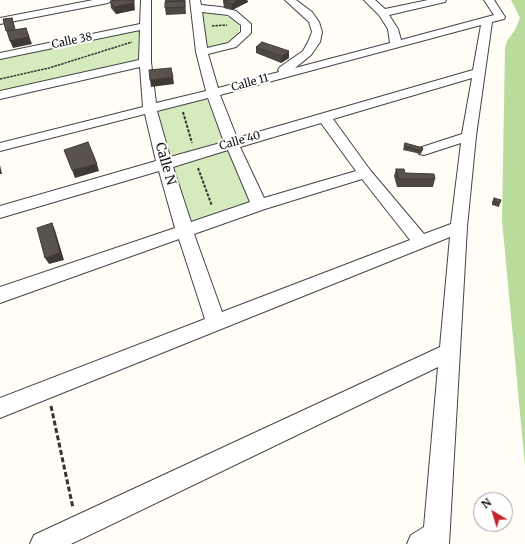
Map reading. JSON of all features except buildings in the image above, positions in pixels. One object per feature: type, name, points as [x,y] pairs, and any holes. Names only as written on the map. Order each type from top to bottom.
[{"type":"street","points":[[0,21],[108,0]]},
{"type":"street","name":"Calle N","points":[[146,0],[145,62],[150,108],[184,231],[216,323]]},
{"type":"street","points":[[267,79],[296,63],[307,53],[314,42],[317,32],[314,22],[308,14],[290,0]]},
{"type":"street","points":[[369,0],[383,13],[393,29],[396,45]]},
{"type":"street","points":[[383,13],[441,0]]},
{"type":"street","points":[[431,541],[450,352],[459,227],[469,136],[480,72],[494,18],[489,0]]},
{"type":"street","points":[[202,52],[219,49],[240,39],[246,33],[246,24],[232,13],[195,4],[202,52],[213,93],[232,144],[259,205]]},
{"type":"street","name":"Calle 11","points":[[0,147],[267,79],[494,18]]},
{"type":"street","name":"Calle 38","points":[[0,56],[145,32]]},
{"type":"street","points":[[0,95],[145,62]]},
{"type":"street","name":"Calle 40","points":[[0,212],[480,72]]},
{"type":"street","points":[[324,117],[365,173],[421,242]]},
{"type":"street","points":[[424,151],[469,136]]},
{"type":"street","points":[[0,295],[259,205],[365,173]]},
{"type":"street","points":[[0,408],[459,227]]},
{"type":"street","points":[[43,544],[450,352]]},
{"type":"path","points":[[198,27],[246,24]]},
{"type":"path","points":[[0,79],[50,68],[145,32]]},
{"type":"path","points":[[47,389],[78,528]]},
{"type":"green space","points":[[511,0],[525,0],[525,466],[502,220],[505,48],[507,41],[515,30],[520,18]]},
{"type":"green space","points":[[200,10],[229,17],[237,22],[240,27],[238,34],[231,41],[208,49]]},
{"type":"green space","points":[[139,29],[139,60],[0,91],[0,59]]},
{"type":"green space","points":[[206,97],[225,142],[173,156],[167,155],[157,110]]},
{"type":"green space","points":[[226,148],[252,204],[187,224],[170,165]]}]
